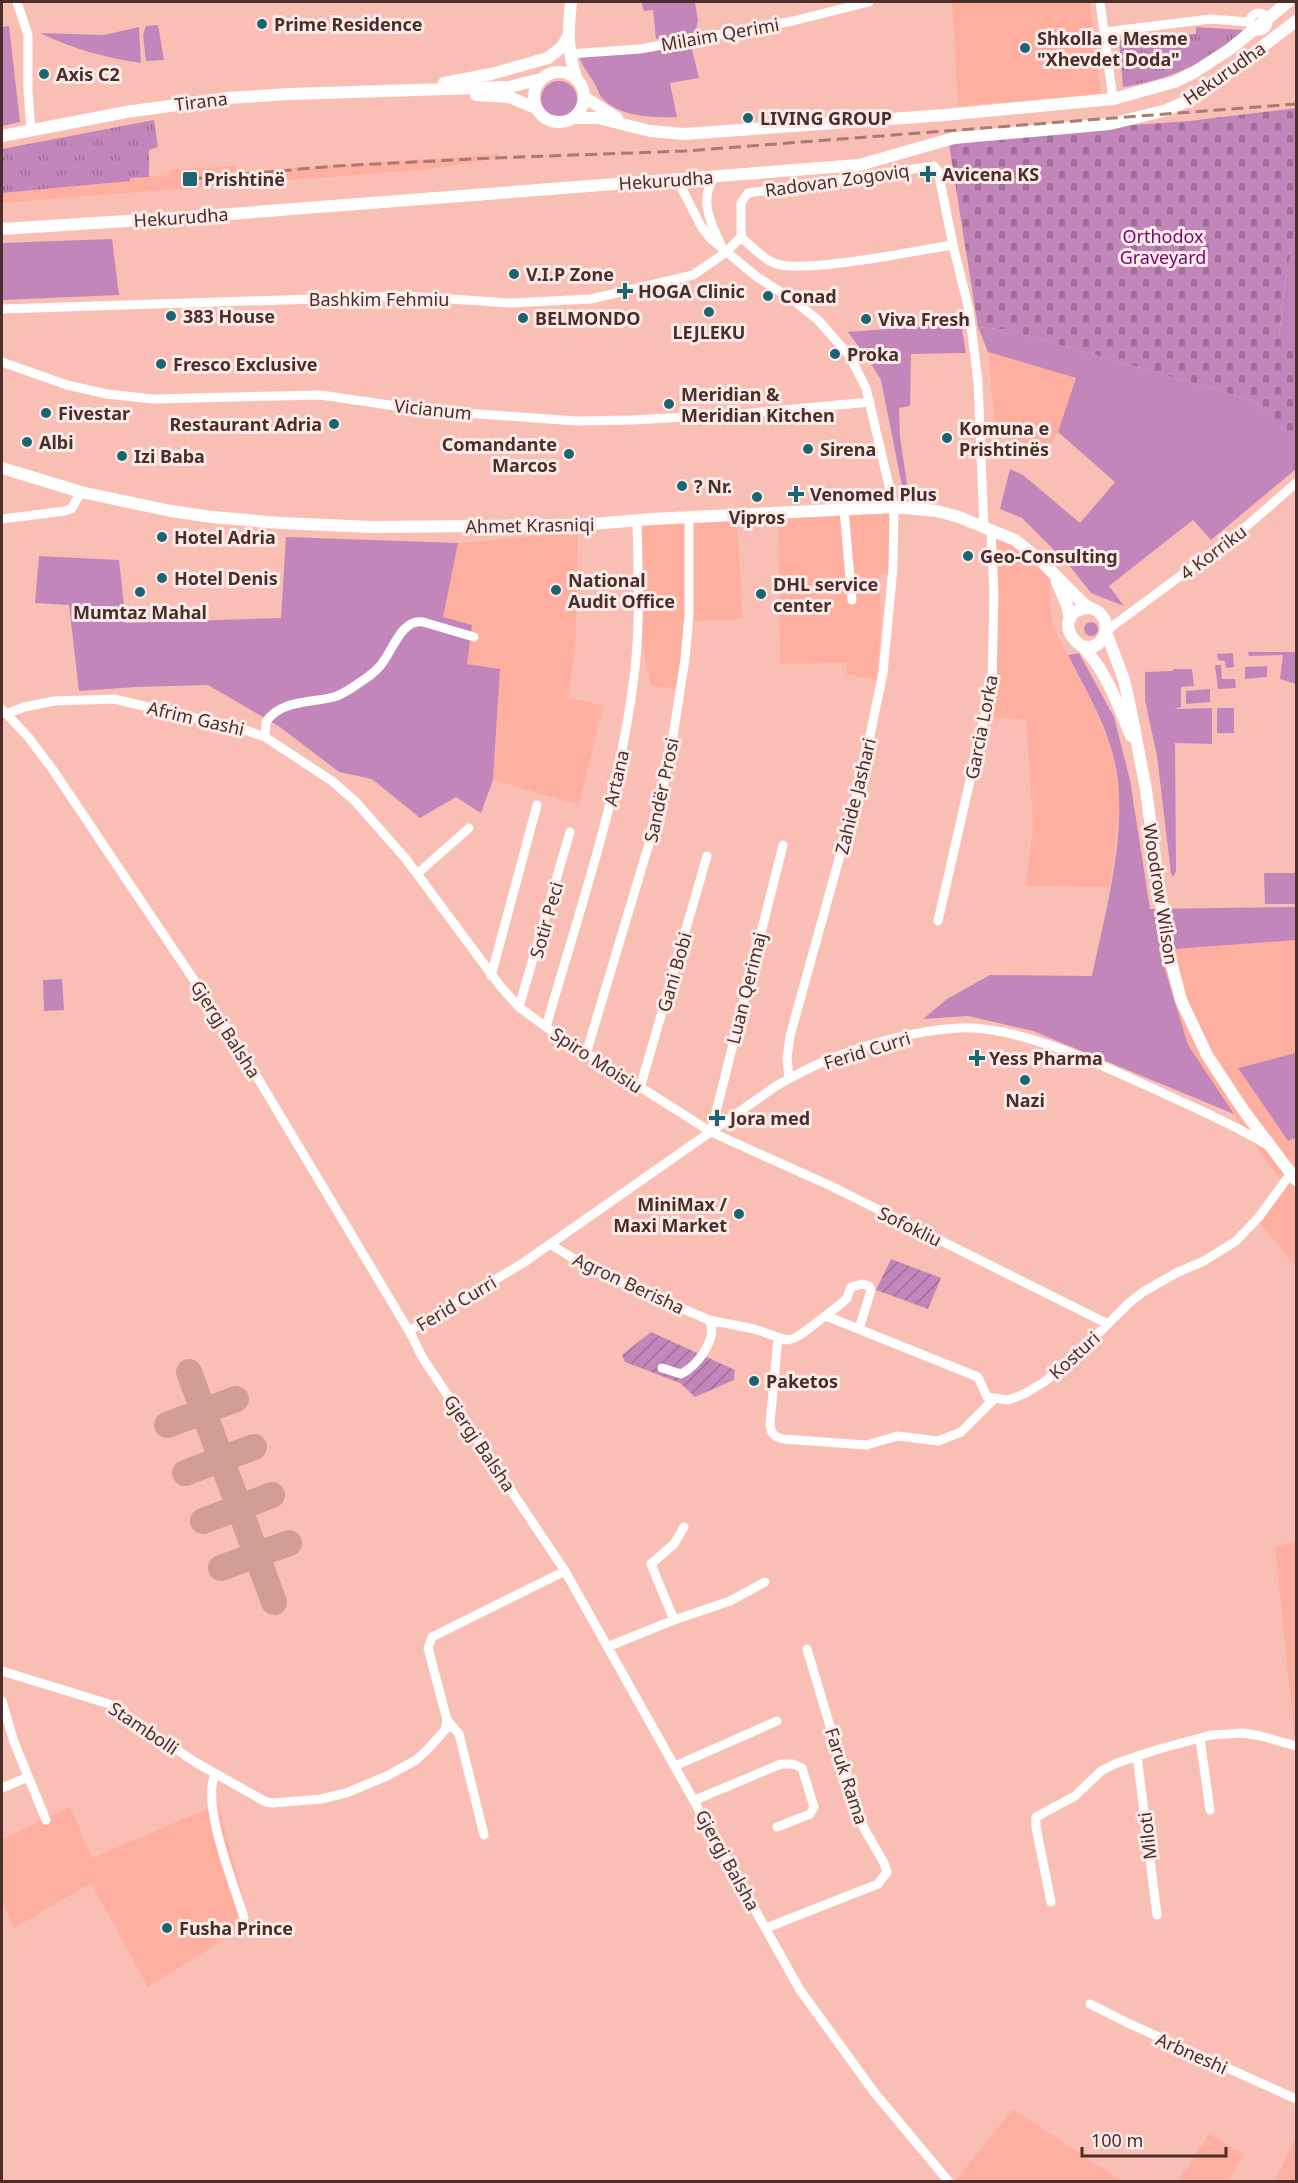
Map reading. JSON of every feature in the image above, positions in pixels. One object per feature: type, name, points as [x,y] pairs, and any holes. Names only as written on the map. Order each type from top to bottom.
[{"type":"main road","points":[[571,2],[569,54],[584,97],[579,112],[573,118]]},
{"type":"main road","name":"Hekurudha","points":[[536,108],[548,120],[556,122],[573,118],[598,118],[667,134],[684,134],[945,115],[1113,99],[1174,82],[1193,73],[1230,49],[1288,2]]},
{"type":"main road","name":"Hekurudha","points":[[2,229],[204,216],[859,165],[954,138],[1110,124],[1167,110],[1196,97],[1296,21]]},
{"type":"main road","points":[[536,108],[534,93],[561,53],[568,36]]},
{"type":"main road","points":[[403,90],[491,74],[548,57],[556,53],[568,36]]},
{"type":"main road","points":[[544,77],[564,72],[576,78]]},
{"type":"main road","name":"Tirana","points":[[2,136],[145,109],[228,98],[290,93],[509,87],[544,77]]},
{"type":"main road","name":"Tirana","points":[[403,90],[509,97],[536,108]]},
{"type":"main road","name":"Hekurudha","points":[[584,97],[610,115],[634,126]]},
{"type":"main road","name":"Ahmet Krasniqi","points":[[2,468],[81,492],[193,515],[281,523],[371,527],[579,525],[894,507],[937,511],[988,528],[1020,544],[1105,621],[1106,631],[1124,680],[1139,753]]},
{"type":"main road","name":"Ahmet Krasniqi","points":[[1048,568],[1063,595],[1070,619]]},
{"type":"main road","points":[[1094,610],[1078,611],[1070,619],[1069,632],[1076,643],[1095,660],[1103,673],[1139,753]]},
{"type":"main road","points":[[1082,646],[1100,642],[1106,631]]},
{"type":"main road","name":"Woodrow Wilson","points":[[1139,753],[1166,942],[1181,1000],[1207,1055],[1244,1111],[1294,1176]]},
{"type":"street","points":[[17,2],[28,35],[31,130]]},
{"type":"street","name":"Milaim Qerimi","points":[[569,54],[640,49],[793,21],[869,2]]},
{"type":"street","points":[[1100,2],[1113,99]]},
{"type":"street","points":[[1105,32],[1210,19],[1250,22],[1255,13],[1266,16],[1280,2]]},
{"type":"street","name":"Radovan Zogoviq","points":[[741,237],[741,203],[748,193],[934,166],[941,178],[953,245],[969,310],[978,382],[988,528]]},
{"type":"street","points":[[715,177],[708,191],[707,209],[725,253]]},
{"type":"street","name":"Zahide Jashari","points":[[676,179],[701,226],[725,253],[818,320],[849,355],[862,377],[870,402],[894,507],[893,568],[883,673],[860,783],[790,1036],[787,1058],[789,1080]]},
{"type":"street","points":[[741,237],[772,262],[780,265],[812,267],[953,245]]},
{"type":"street","name":"Bashkim Fehmiu","points":[[2,309],[406,296],[511,303],[591,299],[693,275],[725,253],[741,237]]},
{"type":"street","name":"Vicianum","points":[[2,362],[67,385],[107,394],[153,399],[311,394],[423,410],[576,420],[632,420],[741,414],[870,402]]},
{"type":"street","name":"4 Korriku","points":[[1106,631],[1241,531],[1296,483]]},
{"type":"street","points":[[2,519],[65,511],[72,508],[81,492]]},
{"type":"street","points":[[844,510],[852,600]]},
{"type":"street","name":"Sandër Prosi","points":[[586,1054],[657,817],[672,742],[685,659],[689,615],[689,517]]},
{"type":"street","name":"Artana","points":[[546,1027],[601,838],[629,714],[634,681],[638,605],[637,520]]},
{"type":"street","name":"Garcia Lorka","points":[[938,921],[992,684],[994,593],[988,528]]},
{"type":"street","points":[[1094,610],[1117,617],[1126,616]]},
{"type":"street","name":"Afrim Gashi","points":[[4,712],[54,701],[114,699],[242,729],[265,737],[266,722],[275,712],[285,706],[334,696],[350,690],[366,679],[381,666],[411,623],[423,622],[474,638]]},
{"type":"street","name":"Gjergj Balsha","points":[[4,712],[29,738],[53,770],[235,1041],[303,1151],[422,1357],[565,1571],[800,1990],[888,2110],[949,2181]]},
{"type":"street","name":"Spiro Moisiu","points":[[265,737],[344,790],[384,833],[417,874],[491,976],[519,1007],[586,1054],[711,1132]]},
{"type":"street","points":[[491,976],[537,805]]},
{"type":"street","points":[[417,874],[468,828]]},
{"type":"street","name":"Sotir Peci","points":[[519,1007],[570,832]]},
{"type":"street","name":"Luan Qerimaj","points":[[711,1132],[783,845]]},
{"type":"street","name":"Gani Bobi","points":[[640,1088],[707,856]]},
{"type":"street","name":"Ferid Curri","points":[[409,1331],[485,1287],[550,1244],[760,1096],[819,1064],[843,1054],[900,1038],[958,1028],[989,1030],[1029,1040],[1101,1066],[1217,1119],[1272,1148]]},
{"type":"street","name":"Sofokliu","points":[[711,1132],[831,1186],[1107,1324]]},
{"type":"street","name":"Kosturi","points":[[994,1399],[1008,1400],[1044,1382],[1066,1365],[1143,1292],[1176,1273],[1204,1261],[1236,1241],[1294,1176]]},
{"type":"street","name":"Agron Berisha","points":[[550,1244],[602,1274],[710,1320],[754,1329],[778,1338]]},
{"type":"street","points":[[826,1316],[978,1377],[987,1397],[994,1399],[961,1432],[938,1441],[898,1436],[866,1445],[774,1437],[771,1432],[778,1338],[787,1340],[795,1338],[847,1299],[851,1287],[862,1284],[869,1286],[871,1290],[859,1329]]},
{"type":"street","points":[[662,1368],[681,1374],[702,1356],[711,1335],[712,1322],[710,1320]]},
{"type":"street","points":[[674,1620],[651,1564],[674,1544],[684,1527]]},
{"type":"street","points":[[484,1835],[459,1734],[447,1720],[428,1648],[432,1637],[565,1571]]},
{"type":"street","points":[[607,1647],[674,1620],[730,1601],[765,1582]]},
{"type":"street","name":"Faruk Rama","points":[[766,1928],[878,1884],[887,1872],[854,1807],[807,1649]]},
{"type":"street","name":"Stambolli","points":[[2,1671],[109,1704],[215,1774],[266,1802],[284,1803],[321,1799],[366,1786],[416,1760],[445,1730],[447,1720]]},
{"type":"street","points":[[2,1701],[11,1734],[46,1820]]},
{"type":"street","points":[[675,1766],[777,1721]]},
{"type":"street","points":[[1051,1902],[1036,1817],[1075,1796],[1101,1771],[1137,1756],[1211,1735],[1243,1733],[1296,1746]]},
{"type":"street","points":[[1200,1739],[1209,1810]]},
{"type":"street","name":"Miloti","points":[[1137,1756],[1156,1915]]},
{"type":"street","points":[[695,1800],[782,1764],[793,1764],[802,1768],[814,1807],[810,1815],[777,1827]]},
{"type":"street","points":[[215,1774],[210,1789],[216,1827],[244,1918]]},
{"type":"street","points":[[2,1788],[28,1777]]},
{"type":"street","name":"Arbneshi","points":[[1090,2004],[1296,2099]]},
{"type":"shaded area","name":"Shkolla e Mesme \"Xhevdet Doda\"","points":[[952,2],[1090,2],[1101,94],[958,106]]},
{"type":"shaded area","points":[[498,154],[498,158],[431,169],[2,203],[2,193],[130,181],[130,178],[169,175],[169,170],[236,166],[237,172]]},
{"type":"shaded area","points":[[988,352],[1076,378],[1058,432],[1047,449],[996,435]]},
{"type":"shaded area","points":[[894,507],[893,568],[886,574],[879,575],[881,630],[876,680],[846,674],[847,663],[780,664],[778,520],[737,523],[743,619],[692,621],[686,692],[651,685],[641,637],[637,520]]},
{"type":"shaded area","points":[[991,530],[1048,568],[1052,625],[1095,709],[1113,755],[1120,803],[1110,887],[1026,886],[1033,824],[1026,719],[995,718],[986,703],[992,684],[988,533]]},
{"type":"shaded area","points":[[578,532],[576,641],[568,698],[603,705],[579,805],[493,780],[500,669],[467,664],[443,617],[458,543]]},
{"type":"shaded area","points":[[1296,940],[1296,1053],[1238,1068],[1288,1141],[1296,1138],[1296,1267],[1256,1218],[1283,1183],[1188,1045],[1159,949]]},
{"type":"shaded area","points":[[1296,1541],[1296,1751],[1275,1547]]},
{"type":"shaded area","points":[[218,1804],[250,1923],[148,1987],[91,1883],[14,1928],[2,1901],[2,1839],[70,1807],[92,1858]]},
{"type":"shaded area","points":[[1013,2109],[1121,2181],[957,2181]]},
{"type":"shaded area","points":[[1209,2134],[1244,2154],[1228,2181],[1178,2181]]},
{"type":"shaded area","points":[[1296,2136],[1296,2181],[1275,2181]]},
{"type":"green space","points":[[641,2],[695,2],[698,21],[695,34],[656,39],[653,10],[644,11]]},
{"type":"green space","points":[[158,25],[164,60],[146,61],[143,35],[146,26]]},
{"type":"green space","points":[[9,26],[20,122],[2,126],[2,27]]},
{"type":"green space","points":[[139,27],[141,63],[90,52],[40,33],[104,35]]},
{"type":"green space","points":[[1196,27],[1243,30],[1214,53],[1190,67],[1164,77],[1123,87],[1119,40],[1196,34]]},
{"type":"green space","points":[[691,45],[699,78],[670,83],[677,117],[637,115],[609,104],[602,98],[579,57]]},
{"type":"green space","points":[[559,81],[572,86],[577,99],[572,112],[559,117],[546,112],[541,99],[546,86]]},
{"type":"green space","name":"Orthodox Graveyard","points":[[1296,108],[1296,222],[1284,290],[1279,336],[1296,341],[1295,440],[1255,401],[1008,330],[978,327],[948,138],[1189,121]]},
{"type":"green space","points":[[154,120],[158,147],[149,150],[149,177],[130,178],[130,181],[2,193],[2,149]]},
{"type":"green space","points":[[1296,222],[1296,341],[1279,337],[1284,290]]},
{"type":"green space","points":[[112,239],[119,295],[2,300],[2,243]]},
{"type":"green space","points":[[961,323],[966,353],[911,354],[910,406],[899,408],[900,437],[907,484],[902,486],[881,380],[848,332]]},
{"type":"green space","points":[[978,327],[1008,330],[1255,401],[1294,439],[1296,438],[1296,469],[1211,540],[1193,520],[1109,586],[1124,606],[1091,593],[1068,564],[1022,518],[1000,509],[1010,469],[1023,475],[1080,523],[1115,482],[1058,432],[1076,378],[988,352]]},
{"type":"green space","points":[[286,537],[458,543],[443,617],[472,625],[467,664],[500,669],[493,780],[481,813],[456,797],[420,818],[372,779],[339,772],[280,727],[208,685],[79,691],[69,605],[35,603],[39,556],[119,560],[126,623],[281,618]]},
{"type":"green space","points":[[1091,622],[1096,624],[1098,629],[1096,634],[1091,636],[1086,634],[1084,629],[1086,624]]},
{"type":"green space","points":[[1248,652],[1296,652],[1296,684],[1280,679],[1283,655],[1249,656]]},
{"type":"green space","points":[[1079,653],[1114,717],[1130,780],[1150,909],[1296,907],[1296,940],[1159,950],[1188,1045],[1234,1114],[1033,1031],[968,1016],[923,1019],[947,999],[990,975],[1092,976],[1110,894],[1118,837],[1118,781],[1113,755],[1104,729],[1068,655]]},
{"type":"green space","points":[[1233,653],[1234,667],[1226,668],[1225,661],[1218,660],[1217,654]]},
{"type":"green space","points":[[1215,665],[1221,665],[1222,679],[1235,679],[1236,688],[1218,689]]},
{"type":"green space","points":[[1267,666],[1267,677],[1245,679],[1245,667]]},
{"type":"green space","points":[[1173,669],[1192,669],[1194,686],[1181,687],[1181,707],[1174,709],[1212,708],[1212,744],[1175,743],[1176,871],[1173,877],[1157,756],[1145,700],[1145,672],[1173,671]]},
{"type":"green space","points":[[1210,689],[1210,702],[1186,704],[1186,691]]},
{"type":"green space","points":[[1217,708],[1234,708],[1234,733],[1217,733]]},
{"type":"green space","points":[[1264,873],[1296,873],[1296,904],[1265,904]]},
{"type":"green space","points":[[62,979],[64,1010],[44,1011],[43,980]]},
{"type":"green space","points":[[1296,1053],[1296,1138],[1288,1141],[1238,1068]]},
{"type":"green space","points":[[891,1259],[941,1278],[928,1309],[876,1290]]},
{"type":"green space","points":[[651,1332],[735,1370],[734,1380],[695,1397],[680,1383],[625,1362],[622,1355]]},
{"type":"taxiway","points":[[189,1372],[274,1602]]},
{"type":"taxiway","points":[[167,1425],[236,1399]]},
{"type":"taxiway","points":[[185,1473],[254,1447]]},
{"type":"taxiway","points":[[203,1521],[272,1495]]},
{"type":"taxiway","points":[[221,1568],[289,1543]]},
{"type":"railway","points":[[190,179],[335,166],[685,151],[1296,104]]},
{"type":"place","name":"Prime Residence","points":[[262,24]]},
{"type":"place","name":"Shkolla e Mesme \"Xhevdet Doda\"","points":[[1025,48]]},
{"type":"place","name":"Axis C2","points":[[44,74]]},
{"type":"place","name":"LIVING GROUP","points":[[748,118]]},
{"type":"place","name":"Avicena KS","points":[[928,174]]},
{"type":"place","name":"Prishtinë","points":[[190,179]]},
{"type":"place","name":"V.I.P Zone","points":[[514,274]]},
{"type":"place","name":"HOGA Clinic","points":[[625,291]]},
{"type":"place","name":"Conad","points":[[768,296]]},
{"type":"place","name":"LEJLEKU","points":[[709,312]]},
{"type":"place","name":"383 House","points":[[171,316]]},
{"type":"place","name":"BELMONDO","points":[[523,318]]},
{"type":"place","name":"Viva Fresh","points":[[866,319]]},
{"type":"place","name":"Proka","points":[[835,354]]},
{"type":"place","name":"Fresco Exclusive","points":[[161,364]]},
{"type":"place","name":"Meridian & Meridian Kitchen","points":[[669,404]]},
{"type":"place","name":"Fivestar","points":[[46,413]]},
{"type":"place","name":"Restaurant Adria","points":[[334,424]]},
{"type":"place","name":"Komuna e Prishtinës","points":[[947,438]]},
{"type":"place","name":"Albi","points":[[27,442]]},
{"type":"place","name":"Sirena","points":[[808,449]]},
{"type":"place","name":"Comandante Marcos","points":[[569,454]]},
{"type":"place","name":"Izi Baba","points":[[122,456]]},
{"type":"place","name":"? Nr.","points":[[682,486]]},
{"type":"place","name":"Venomed Plus","points":[[796,494]]},
{"type":"place","name":"Vipros","points":[[757,497]]},
{"type":"place","name":"Hotel Adria","points":[[162,537]]},
{"type":"place","name":"Geo-Consulting","points":[[968,556]]},
{"type":"place","name":"Hotel Denis","points":[[162,578]]},
{"type":"place","name":"National Audit Office","points":[[556,590]]},
{"type":"place","name":"Mumtaz Mahal","points":[[140,592]]},
{"type":"place","name":"DHL service center","points":[[761,594]]},
{"type":"place","name":"Yess Pharma","points":[[977,1058]]},
{"type":"place","name":"Nazi","points":[[1025,1080]]},
{"type":"place","name":"Jora med","points":[[717,1118]]},
{"type":"place","name":"MiniMax / Maxi Market","points":[[739,1214]]},
{"type":"place","name":"Paketos","points":[[754,1381]]},
{"type":"place","name":"Fusha Prince","points":[[167,1928]]}]
